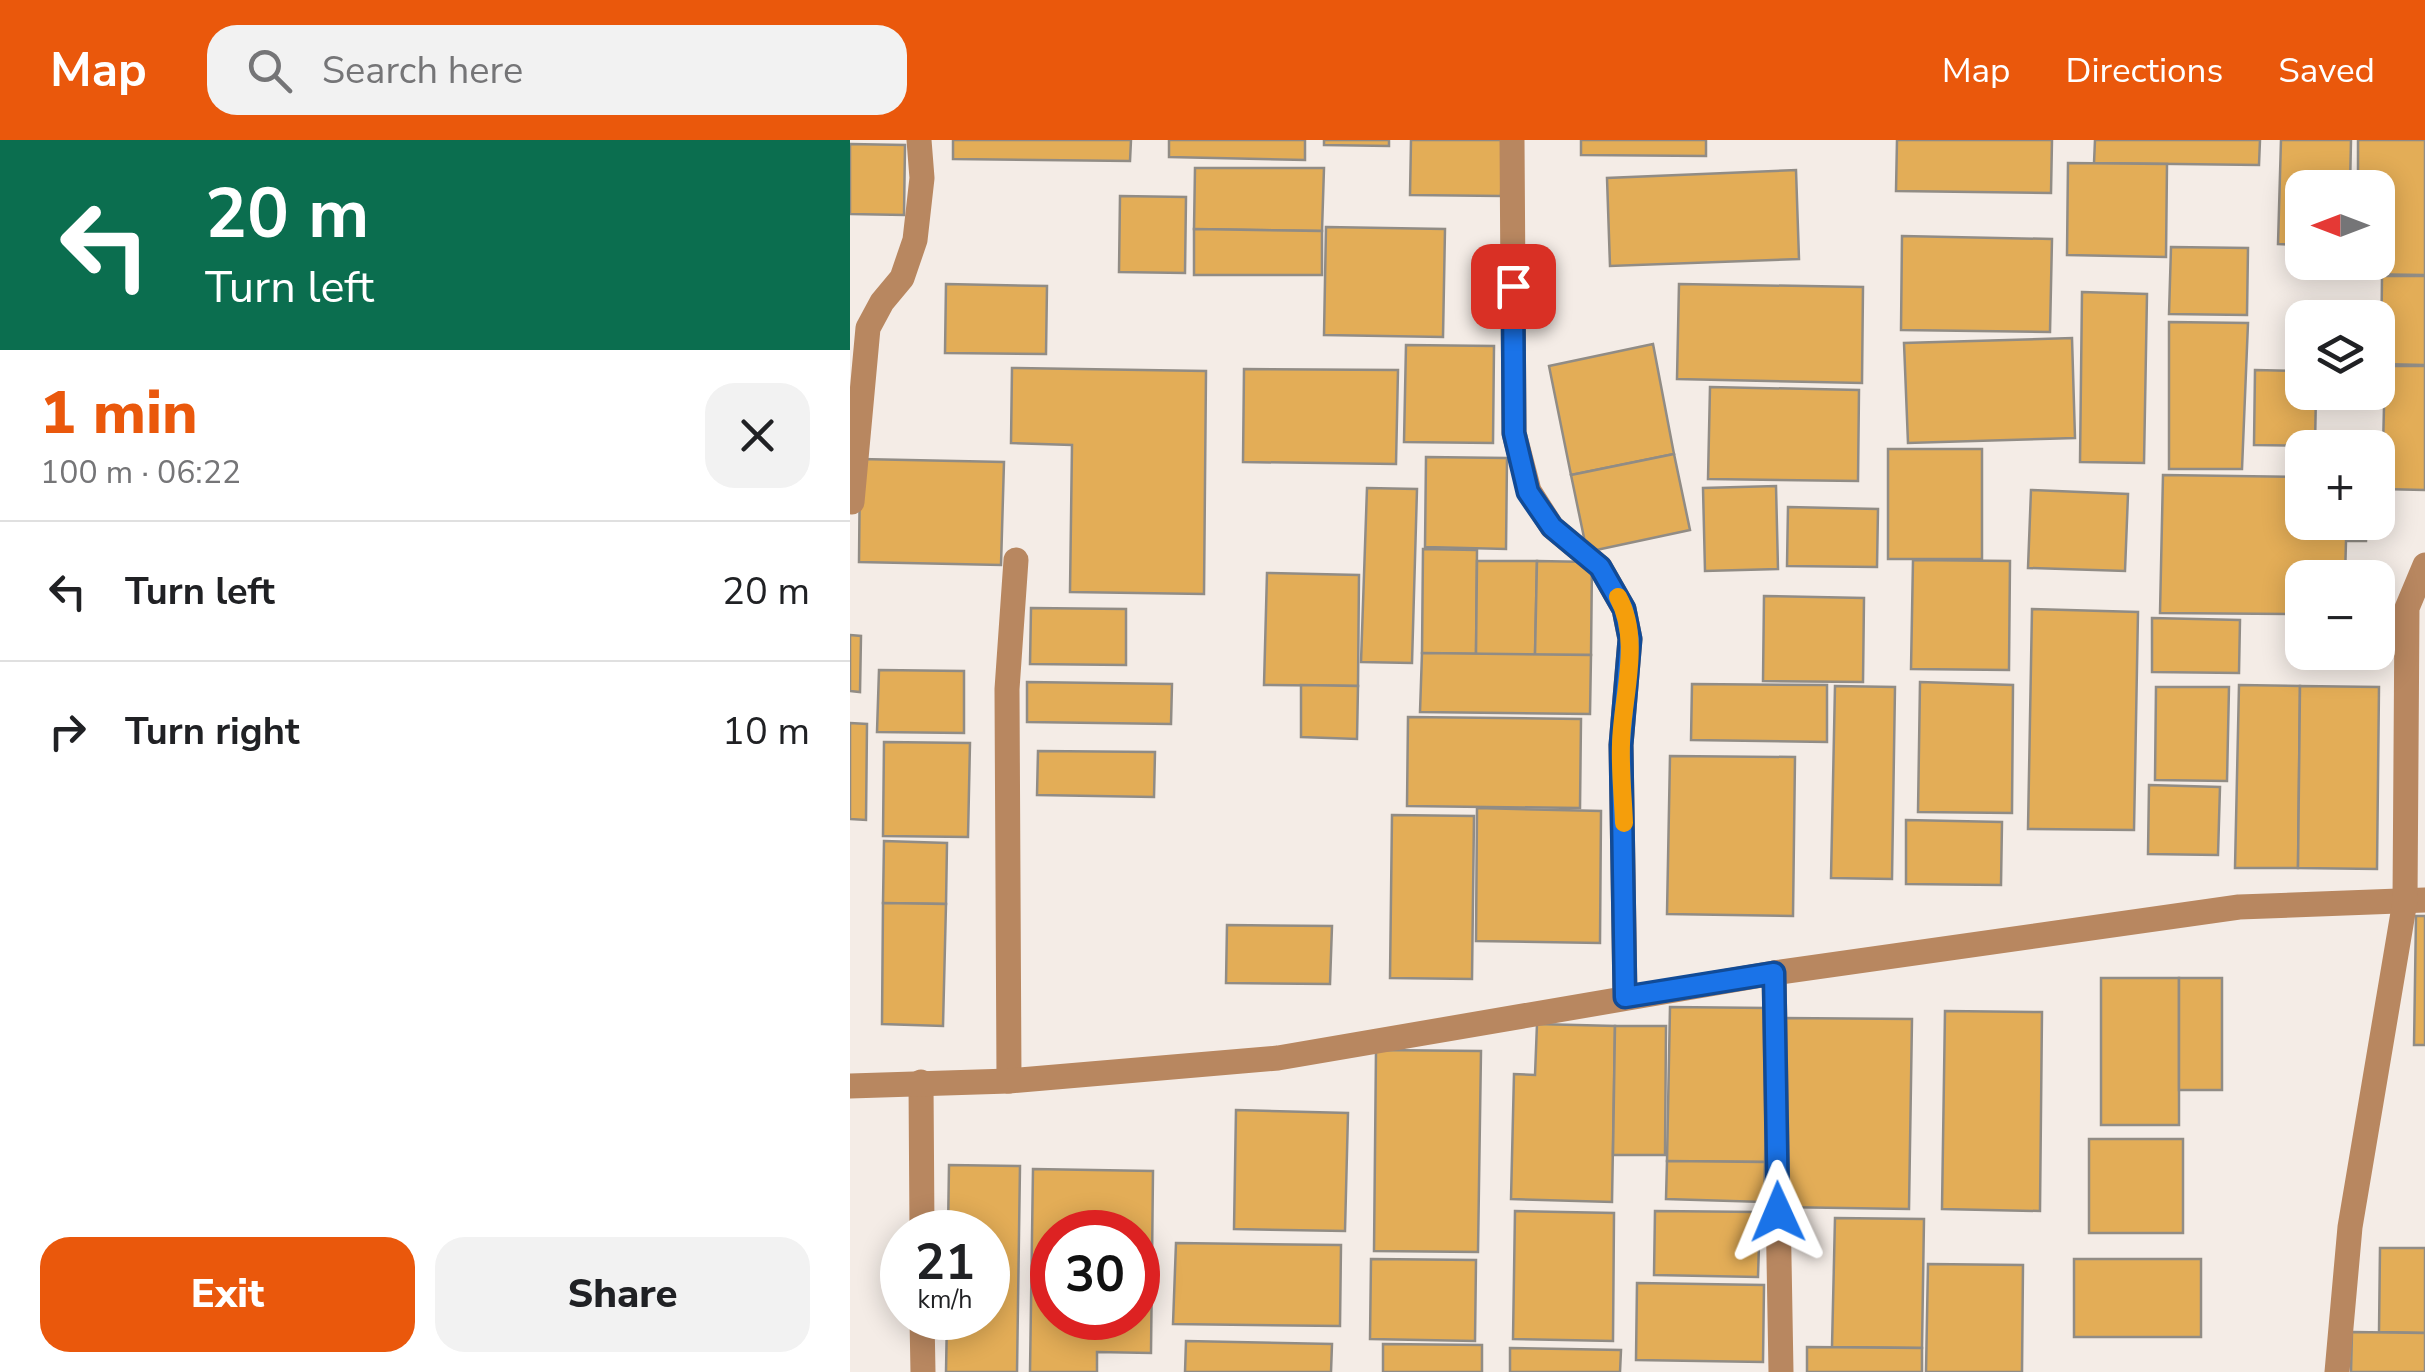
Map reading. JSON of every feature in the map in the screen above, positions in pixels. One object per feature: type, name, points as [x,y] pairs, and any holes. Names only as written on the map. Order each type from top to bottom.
[{"type":"street","points":[[852,502],[868,328],[882,302],[902,278],[915,240],[922,178],[919,140]]},
{"type":"street","points":[[1512,140],[1514,433],[1528,492],[1552,527],[1600,567],[1624,609],[1630,639],[1621,745],[1625,997]]},
{"type":"street","points":[[1010,1080],[1007,689],[1016,560]]},
{"type":"street","points":[[2336,1372],[2350,1227],[2415,900],[2407,608],[2425,565]]},
{"type":"street","points":[[850,1086],[1010,1080],[1278,1058],[1774,973],[2239,907],[2415,900]]},
{"type":"street","points":[[1774,973],[1781,1372]]},
{"type":"street","points":[[921,1082],[922,1210]]},
{"type":"street","points":[[922,1340],[923,1372]]},
{"type":"building","points":[[953,140],[1131,140],[1130,161],[953,159]]},
{"type":"building","points":[[1169,140],[1305,140],[1305,160],[1169,157]]},
{"type":"building","points":[[1324,140],[1389,140],[1389,146],[1324,145]]},
{"type":"building","points":[[1411,140],[1503,140],[1501,196],[1410,195]]},
{"type":"building","points":[[1581,140],[1706,140],[1706,156],[1581,155]]},
{"type":"building","points":[[1897,140],[2052,140],[2051,193],[1896,191]]},
{"type":"building","points":[[2095,140],[2260,140],[2259,165],[2094,163]]},
{"type":"building","points":[[2281,140],[2351,140],[2350,170],[2285,170],[2285,244],[2278,244]]},
{"type":"building","points":[[2358,140],[2425,140],[2425,275],[2395,275],[2395,170],[2358,170]]},
{"type":"building","points":[[850,144],[905,145],[904,215],[850,214]]},
{"type":"building","points":[[2068,163],[2167,164],[2166,257],[2067,255]]},
{"type":"building","points":[[1195,168],[1324,168],[1322,231],[1194,229]]},
{"type":"building","points":[[1796,170],[1799,259],[1610,266],[1607,178]]},
{"type":"building","points":[[1120,196],[1186,197],[1185,273],[1119,272]]},
{"type":"building","points":[[1326,227],[1445,229],[1443,337],[1324,335]]},
{"type":"building","points":[[1194,229],[1322,231],[1322,275],[1194,275]]},
{"type":"building","points":[[1902,236],[2052,239],[2050,332],[1901,330]]},
{"type":"building","points":[[2171,247],[2248,248],[2247,315],[2169,314]]},
{"type":"building","points":[[2425,276],[2425,365],[2395,364],[2395,300],[2382,300],[2382,280]]},
{"type":"building","points":[[946,284],[1047,286],[1046,354],[945,353]]},
{"type":"building","points":[[1679,284],[1863,287],[1862,383],[1677,379]]},
{"type":"building","points":[[2082,292],[2147,294],[2144,463],[2080,462]]},
{"type":"building","points":[[2169,322],[2248,323],[2242,469],[2169,469]]},
{"type":"building","points":[[2072,338],[2075,438],[1908,443],[1904,343]]},
{"type":"building","points":[[1653,344],[1674,454],[1571,475],[1549,366]]},
{"type":"building","points":[[1406,345],[1494,346],[1493,443],[1404,442]]},
{"type":"building","points":[[2395,366],[2425,366],[2425,490],[2395,489],[2395,430],[2383,430],[2384,410],[2395,410]]},
{"type":"building","points":[[1012,368],[1206,371],[1204,594],[1070,592],[1072,445],[1011,443]]},
{"type":"building","points":[[1244,369],[1398,370],[1396,464],[1243,462]]},
{"type":"building","points":[[2255,370],[2285,371],[2285,410],[2316,410],[2315,430],[2285,430],[2285,446],[2254,445]]},
{"type":"building","points":[[1710,387],[1859,390],[1858,481],[1708,479]]},
{"type":"building","points":[[1888,449],[1982,449],[1982,559],[1888,559]]},
{"type":"building","points":[[1674,454],[1690,530],[1587,552],[1571,475]]},
{"type":"building","points":[[1426,457],[1507,458],[1506,549],[1425,547]]},
{"type":"building","points":[[860,459],[1004,462],[1001,565],[859,562]]},
{"type":"building","points":[[2163,475],[2285,477],[2285,540],[2366,540],[2346,541],[2345,560],[2285,560],[2285,614],[2160,613]]},
{"type":"building","points":[[1776,486],[1778,569],[1705,571],[1703,488]]},
{"type":"building","points":[[1367,488],[1417,489],[1412,663],[1361,662]]},
{"type":"building","points":[[2031,490],[2128,494],[2125,571],[2028,568]]},
{"type":"building","points":[[1788,507],[1878,509],[1877,567],[1787,566]]},
{"type":"building","points":[[1423,549],[1477,550],[1476,654],[1422,653]]},
{"type":"building","points":[[1913,560],[2010,561],[2009,670],[1911,669]]},
{"type":"building","points":[[1477,561],[1537,561],[1535,655],[1476,654]]},
{"type":"building","points":[[1537,561],[1592,562],[1591,655],[1535,655]]},
{"type":"building","points":[[1267,573],[1359,575],[1358,686],[1264,685]]},
{"type":"building","points":[[1764,596],[1864,598],[1863,682],[1763,681]]},
{"type":"building","points":[[1031,608],[1126,609],[1126,665],[1030,664]]},
{"type":"building","points":[[2032,609],[2138,612],[2134,830],[2028,829]]},
{"type":"building","points":[[2152,618],[2240,620],[2239,673],[2152,672]]},
{"type":"building","points":[[850,635],[861,636],[860,692],[850,691]]},
{"type":"building","points":[[1422,653],[1591,655],[1590,714],[1420,712]]},
{"type":"building","points":[[879,670],[964,671],[964,733],[877,732]]},
{"type":"building","points":[[1027,682],[1172,684],[1171,724],[1027,722]]},
{"type":"building","points":[[1920,682],[2013,685],[2012,813],[1918,812]]},
{"type":"building","points":[[1692,684],[1827,685],[1827,742],[1691,740]]},
{"type":"building","points":[[1301,685],[1358,686],[1357,739],[1301,737]]},
{"type":"building","points":[[2239,685],[2300,686],[2298,868],[2235,868]]},
{"type":"building","points":[[1835,686],[1895,687],[1892,879],[1831,878]]},
{"type":"building","points":[[2300,686],[2379,687],[2377,869],[2298,868]]},
{"type":"building","points":[[2156,687],[2229,687],[2227,781],[2155,780]]},
{"type":"building","points":[[1408,717],[1581,719],[1580,808],[1407,806]]},
{"type":"building","points":[[850,723],[867,724],[866,820],[850,819]]},
{"type":"building","points":[[884,742],[970,743],[968,837],[883,836]]},
{"type":"building","points":[[1038,751],[1155,752],[1154,797],[1037,795]]},
{"type":"building","points":[[1670,756],[1795,757],[1793,916],[1667,914]]},
{"type":"building","points":[[2149,785],[2220,787],[2218,855],[2148,854]]},
{"type":"building","points":[[1477,808],[1601,811],[1600,943],[1476,941]]},
{"type":"building","points":[[1392,815],[1474,816],[1472,979],[1390,978]]},
{"type":"building","points":[[1906,820],[2002,822],[2001,885],[1906,884]]},
{"type":"building","points":[[884,841],[947,843],[946,904],[883,903]]},
{"type":"building","points":[[883,903],[946,904],[943,1026],[882,1024]]},
{"type":"building","points":[[2416,916],[2425,916],[2425,1045],[2414,1045]]},
{"type":"building","points":[[1227,925],[1332,926],[1330,984],[1226,983]]},
{"type":"building","points":[[2101,978],[2179,978],[2179,1125],[2101,1125]]},
{"type":"building","points":[[2179,978],[2222,978],[2222,1090],[2179,1090]]},
{"type":"building","points":[[1670,1007],[1768,1008],[1765,1162],[1667,1161]]},
{"type":"building","points":[[1945,1011],[2042,1012],[2040,1211],[1942,1209]]},
{"type":"building","points":[[1782,1018],[1912,1019],[1909,1209],[1779,1207]]},
{"type":"building","points":[[1537,1024],[1615,1026],[1612,1202],[1511,1199],[1514,1074],[1535,1075]]},
{"type":"building","points":[[1615,1026],[1666,1026],[1665,1155],[1613,1155]]},
{"type":"building","points":[[1376,1050],[1481,1051],[1478,1252],[1374,1251]]},
{"type":"building","points":[[1236,1110],[1348,1113],[1345,1231],[1234,1229]]},
{"type":"building","points":[[2089,1139],[2183,1139],[2183,1233],[2089,1233]]},
{"type":"building","points":[[1667,1161],[1765,1162],[1764,1202],[1666,1199]]},
{"type":"building","points":[[949,1165],[1020,1166],[1017,1372],[946,1372],[947,1340],[1010,1340],[1010,1210],[948,1210]]},
{"type":"building","points":[[1033,1169],[1153,1171],[1153,1210],[1032,1210]]},
{"type":"building","points":[[1515,1211],[1614,1213],[1613,1341],[1513,1339]]},
{"type":"building","points":[[1655,1211],[1760,1212],[1758,1277],[1654,1275]]},
{"type":"building","points":[[1835,1218],[1924,1219],[1922,1348],[1832,1347]]},
{"type":"building","points":[[1176,1243],[1341,1245],[1340,1326],[1173,1324]]},
{"type":"building","points":[[2380,1248],[2425,1248],[2425,1333],[2379,1332]]},
{"type":"building","points":[[1371,1259],[1476,1260],[1475,1341],[1370,1339]]},
{"type":"building","points":[[2074,1259],[2201,1259],[2201,1337],[2074,1337]]},
{"type":"building","points":[[1928,1264],[2023,1265],[2022,1372],[1926,1372]]},
{"type":"building","points":[[1637,1283],[1764,1285],[1763,1362],[1636,1360]]},
{"type":"building","points":[[2352,1332],[2425,1333],[2425,1372],[2351,1372]]},
{"type":"building","points":[[1030,1340],[1151,1340],[1151,1353],[1097,1352],[1097,1372],[1030,1372]]},
{"type":"building","points":[[1186,1341],[1332,1344],[1331,1372],[1185,1372]]},
{"type":"building","points":[[1383,1344],[1482,1345],[1482,1372],[1383,1372]]},
{"type":"building","points":[[1807,1347],[1922,1348],[1922,1372],[1807,1372]]},
{"type":"building","points":[[1510,1348],[1621,1350],[1620,1372],[1510,1372]]},
{"type":"slow traffic","points":[[1618,597],[1630,639],[1621,745],[1624,823]]},
{"type":"route","points":[[1513,286],[1514,433],[1528,492],[1552,527],[1600,567],[1624,609],[1630,639],[1621,745],[1625,997],[1774,973],[1778,1212]]}]
